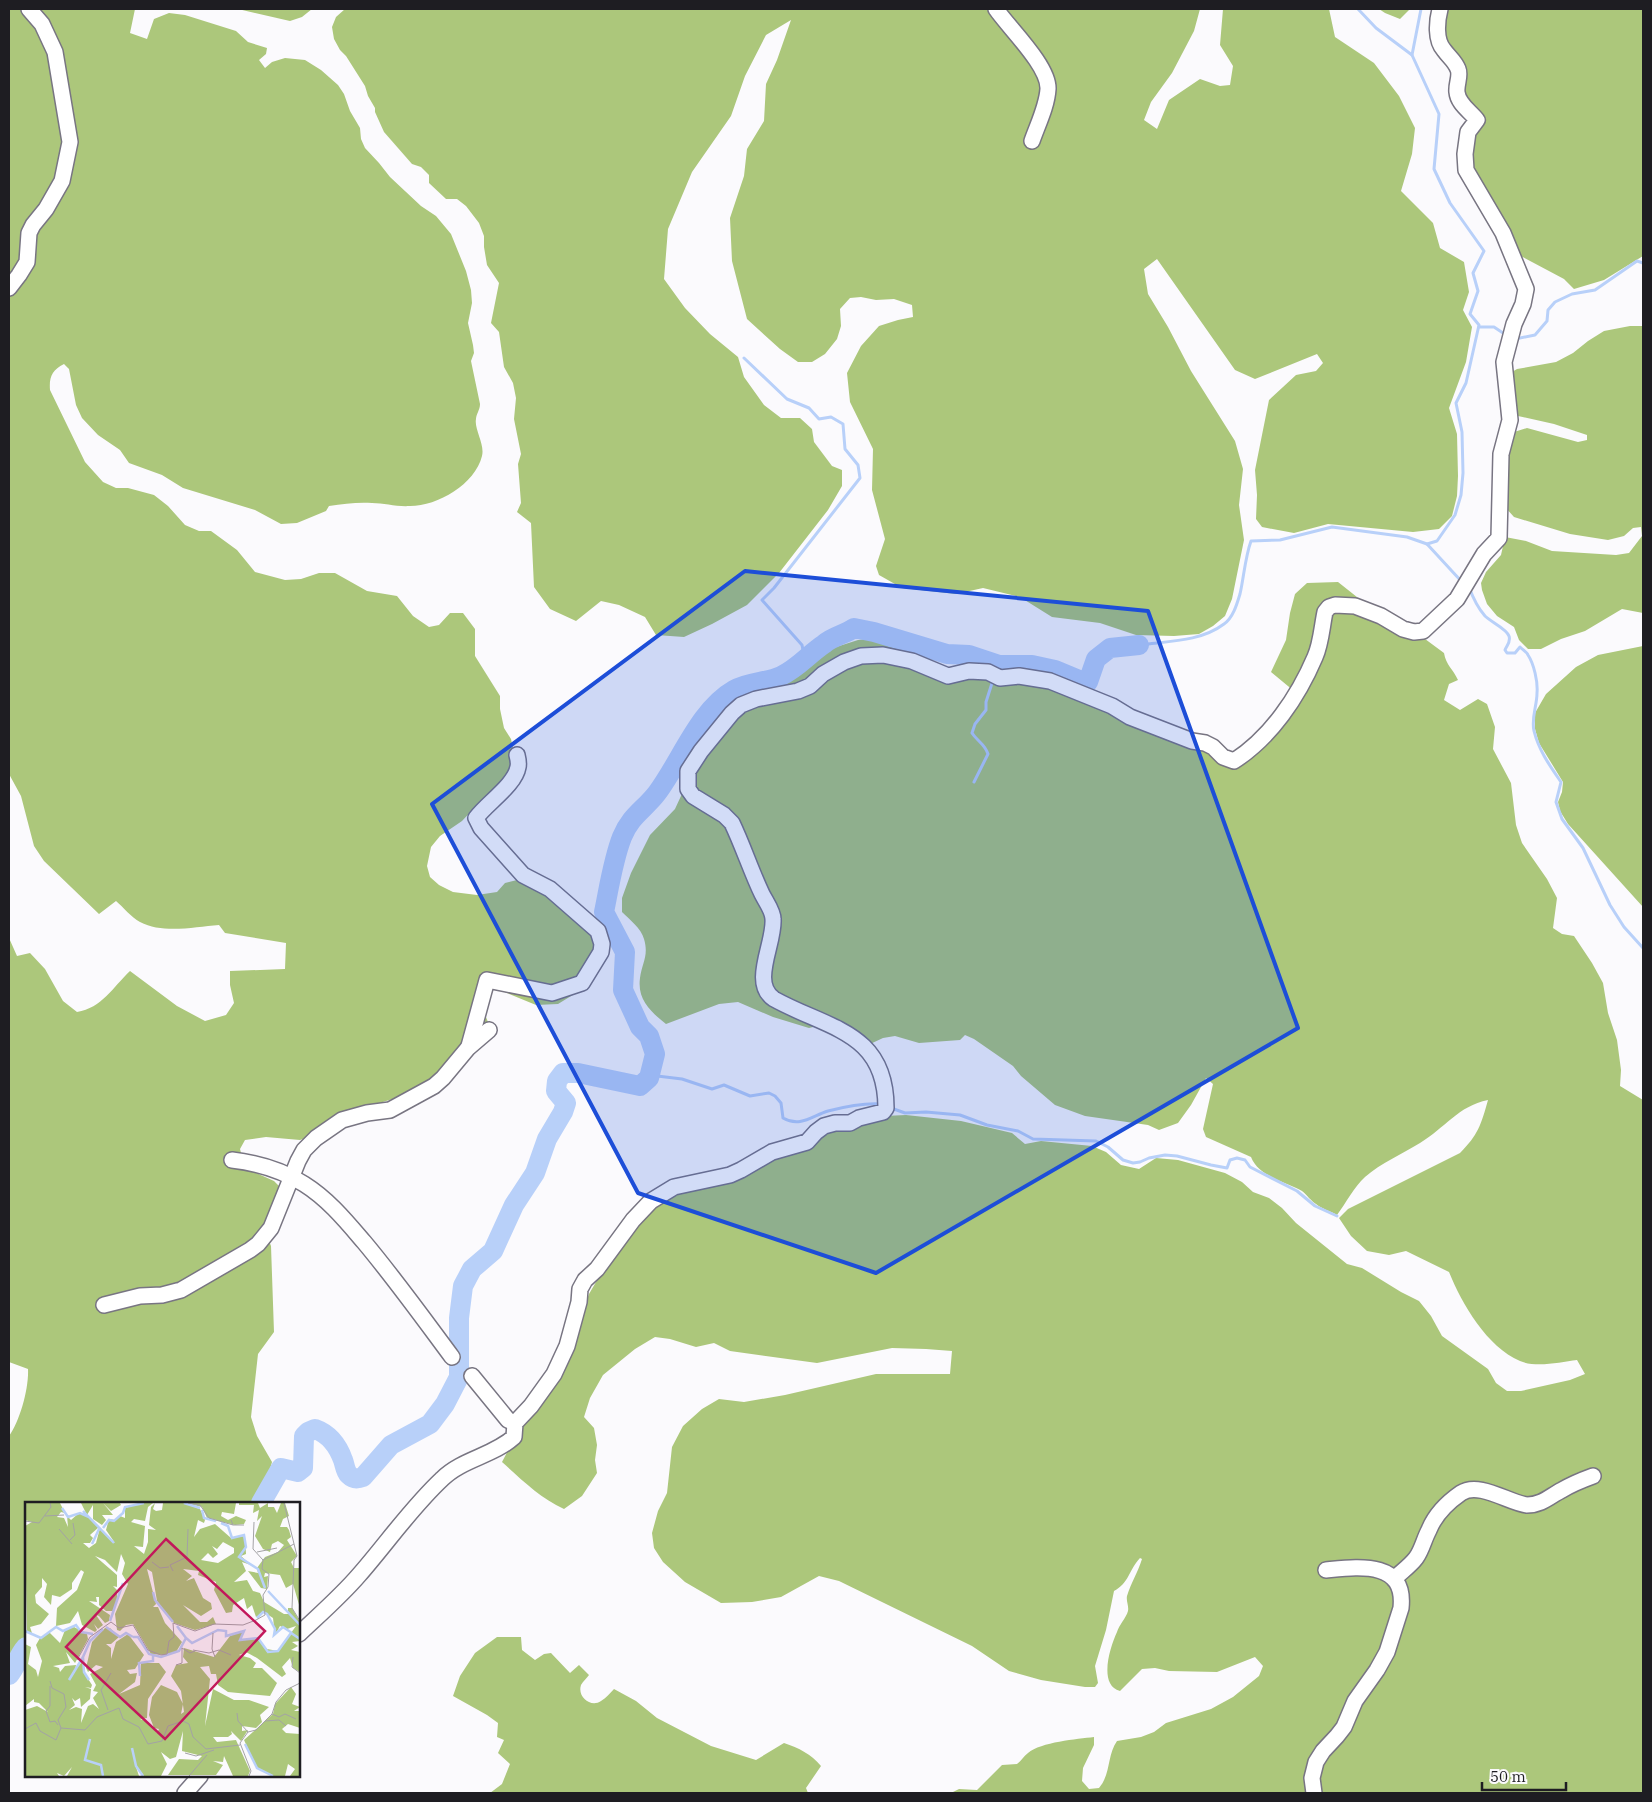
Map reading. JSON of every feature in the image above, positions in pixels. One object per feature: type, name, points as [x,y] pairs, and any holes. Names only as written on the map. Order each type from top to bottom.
[{"type":"street","points":[[9,288],[27,262],[29,232],[46,209],[62,181],[70,142],[56,52],[42,24],[30,9]]},
{"type":"street","points":[[996,9],[1038,60],[1048,87],[1042,115],[1032,140]]},
{"type":"street","points":[[300,1633],[359,1575],[387,1540],[443,1478],[467,1461],[504,1445],[514,1436],[515,1423],[531,1406],[554,1374],[567,1346],[579,1302],[580,1289],[585,1280],[597,1269],[633,1220],[652,1201],[674,1186],[730,1175],[772,1152],[807,1142],[824,1126],[835,1123],[850,1123],[864,1116],[883,1112],[886,1108],[880,1068],[872,1055],[846,1032],[769,996],[763,985],[764,967],[774,931],[773,916],[762,895],[732,823],[724,815],[693,796],[688,789],[688,771],[701,751],[732,713],[742,705],[756,699],[798,691],[810,686],[823,674],[844,662],[861,656],[883,655],[927,666],[948,676],[969,670],[988,672],[1000,678],[1019,676],[1050,681],[1104,702],[1130,717],[1192,742],[1205,743],[1213,747],[1223,757],[1234,760],[1273,727],[1296,694],[1316,656],[1325,612],[1329,607],[1336,605],[1355,606],[1381,616],[1403,629],[1414,632],[1423,631],[1457,599],[1484,554],[1499,538],[1501,454],[1510,420],[1504,362],[1526,289],[1503,233],[1466,170],[1464,154],[1468,132],[1477,120],[1470,110],[1460,102],[1456,92],[1459,72],[1455,62],[1442,48],[1438,36],[1440,9]]},
{"type":"street","points":[[468,1048],[486,980],[552,993],[582,983],[601,952],[602,944],[598,931],[550,890],[523,874],[481,828],[476,818],[515,776],[518,767],[518,755]]},
{"type":"street","points":[[104,1305],[140,1296],[162,1295],[181,1290],[250,1250],[258,1244],[271,1228],[304,1150],[316,1138],[342,1120],[367,1113],[390,1110],[422,1093],[443,1078],[468,1048],[489,1030]]},
{"type":"street","points":[[232,1160],[251,1162],[292,1177],[315,1192],[343,1217],[408,1297],[452,1357]]},
{"type":"street","points":[[472,1376],[508,1420],[515,1423]]},
{"type":"street","points":[[1394,1579],[1415,1559],[1430,1527],[1442,1509],[1462,1492],[1469,1490],[1485,1492],[1528,1505],[1546,1501],[1559,1491],[1593,1476]]},
{"type":"street","points":[[1314,1793],[1312,1778],[1316,1762],[1344,1726],[1355,1700],[1377,1670],[1391,1642],[1402,1601],[1394,1579],[1389,1573],[1356,1567],[1326,1570]]},
{"type":"street","points":[[185,1793],[199,1777]]},
{"type":"highlighted area","points":[[745,571],[1148,611],[1298,1028],[876,1273],[638,1193],[432,804]]},
{"type":"green space","points":[[9,9],[135,9],[130,33],[147,39],[154,19],[169,13],[185,15],[236,31],[248,42],[267,48],[266,54],[259,60],[265,68],[272,62],[285,58],[305,60],[321,70],[338,85],[344,94],[350,111],[360,128],[361,139],[365,148],[390,177],[421,206],[436,216],[451,234],[466,271],[471,290],[472,303],[468,323],[474,353],[471,361],[480,404],[476,423],[483,451],[482,456],[472,476],[464,484],[454,492],[432,502],[410,506],[350,503],[329,506],[326,511],[297,523],[281,524],[255,510],[183,488],[162,475],[129,463],[120,450],[98,435],[82,418],[76,405],[69,369],[64,364],[52,374],[50,390],[85,462],[103,482],[116,488],[128,488],[154,495],[168,506],[185,525],[199,531],[211,531],[237,550],[255,572],[285,580],[301,579],[319,573],[335,573],[367,591],[397,596],[413,616],[429,627],[439,625],[450,613],[463,613],[475,629],[475,656],[500,696],[500,709],[504,728],[511,739],[515,758],[513,769],[489,796],[479,803],[462,821],[440,836],[431,847],[427,866],[430,877],[439,885],[453,892],[477,895],[497,892],[505,883],[517,880],[542,892],[588,926],[598,946],[592,974],[576,993],[558,1004],[536,1005],[495,988],[489,992],[482,1007],[488,1022],[438,1077],[402,1096],[370,1106],[316,1134],[300,1140],[266,1137],[245,1140],[240,1149],[245,1168],[274,1181],[280,1187],[264,1228],[271,1246],[274,1332],[258,1354],[251,1417],[257,1436],[272,1462],[266,1484],[256,1502],[25,1502],[25,1644],[15,1655],[9,1666],[9,1436],[17,1422],[23,1404],[28,1369],[9,1362],[9,938],[17,956],[30,953],[45,969],[63,1001],[77,1012],[86,1010],[100,1001],[130,971],[177,1006],[205,1021],[226,1015],[234,1003],[230,985],[230,971],[285,969],[286,943],[225,933],[219,925],[179,929],[149,926],[130,915],[116,901],[99,914],[44,861],[34,846],[21,796],[9,774]]},
{"type":"green space","points":[[238,9],[312,9],[302,17],[290,21]]},
{"type":"green space","points":[[345,9],[1200,9],[1194,31],[1172,73],[1151,102],[1144,120],[1157,129],[1169,100],[1200,79],[1220,86],[1230,85],[1233,66],[1220,45],[1223,9],[1329,9],[1335,37],[1374,63],[1399,96],[1415,128],[1412,154],[1401,191],[1433,223],[1440,248],[1464,262],[1469,292],[1463,310],[1472,327],[1466,362],[1449,408],[1457,434],[1457,496],[1452,516],[1439,529],[1413,532],[1328,524],[1294,533],[1262,527],[1256,519],[1255,470],[1269,400],[1296,375],[1316,371],[1323,363],[1317,354],[1255,379],[1235,370],[1157,259],[1144,269],[1148,294],[1191,371],[1235,441],[1243,469],[1239,505],[1244,540],[1232,599],[1225,616],[1199,634],[1174,636],[1136,635],[1100,623],[1052,617],[1020,597],[983,588],[956,594],[902,588],[879,575],[876,566],[885,539],[872,490],[873,449],[850,402],[847,373],[861,346],[879,326],[913,317],[912,305],[894,299],[850,298],[840,309],[841,326],[837,339],[825,354],[812,362],[798,362],[780,349],[747,319],[732,261],[730,218],[744,176],[747,149],[764,121],[766,84],[777,60],[791,20],[766,35],[745,76],[731,116],[692,172],[668,229],[664,279],[685,308],[710,334],[738,357],[744,377],[764,405],[781,418],[800,418],[812,429],[814,442],[832,466],[842,470],[842,486],[828,510],[779,573],[747,605],[712,624],[684,637],[656,635],[645,617],[619,605],[601,601],[576,621],[550,609],[534,587],[531,523],[517,512],[521,503],[518,464],[521,454],[514,419],[516,398],[513,383],[504,367],[499,332],[491,323],[499,283],[487,265],[484,236],[479,223],[466,206],[457,199],[446,199],[429,183],[429,175],[421,167],[412,164],[384,132],[365,86],[334,39],[332,27],[336,17]]},
{"type":"green space","points":[[1379,9],[1410,9],[1400,19]]},
{"type":"green space","points":[[1444,9],[1643,9],[1643,256],[1604,280],[1574,289],[1564,279],[1517,254],[1471,166],[1468,105],[1442,37]]},
{"type":"green space","points":[[1630,326],[1643,326],[1643,613],[1622,609],[1585,631],[1561,639],[1541,649],[1528,649],[1519,640],[1514,627],[1497,616],[1487,604],[1482,590],[1481,583],[1486,572],[1501,555],[1505,537],[1526,541],[1552,551],[1616,555],[1629,553],[1642,536],[1641,527],[1633,528],[1624,536],[1608,540],[1570,534],[1514,517],[1505,507],[1507,458],[1514,432],[1527,428],[1578,442],[1587,440],[1587,435],[1513,413],[1512,372],[1517,369],[1556,362],[1573,353],[1604,331]]},
{"type":"green space","points":[[1338,582],[1362,601],[1421,636],[1444,653],[1446,661],[1458,680],[1449,684],[1444,700],[1460,710],[1478,699],[1487,704],[1495,727],[1493,749],[1511,783],[1516,825],[1522,843],[1547,879],[1557,898],[1553,928],[1562,934],[1574,936],[1603,983],[1608,1013],[1617,1040],[1621,1070],[1620,1086],[1643,1100],[1643,1793],[951,1793],[959,1789],[977,1790],[1002,1765],[1017,1764],[1028,1753],[1041,1746],[1094,1737],[1094,1745],[1083,1768],[1082,1781],[1089,1789],[1099,1788],[1103,1783],[1117,1741],[1141,1737],[1154,1732],[1166,1723],[1211,1709],[1233,1697],[1259,1676],[1263,1666],[1255,1657],[1217,1672],[1169,1671],[1155,1668],[1142,1669],[1120,1691],[1113,1687],[1109,1681],[1108,1674],[1109,1656],[1118,1629],[1128,1611],[1127,1596],[1142,1559],[1140,1558],[1123,1584],[1114,1591],[1106,1630],[1095,1666],[1098,1683],[1095,1687],[1041,1680],[1009,1671],[972,1646],[839,1581],[819,1576],[781,1597],[752,1602],[721,1603],[685,1582],[663,1562],[654,1548],[652,1533],[658,1511],[667,1493],[672,1447],[683,1426],[702,1409],[719,1399],[744,1402],[785,1395],[876,1374],[950,1374],[952,1351],[892,1348],[817,1363],[730,1351],[714,1343],[696,1347],[670,1339],[655,1337],[635,1349],[603,1375],[590,1398],[584,1417],[594,1428],[597,1445],[595,1460],[597,1473],[582,1496],[564,1509],[539,1494],[502,1462],[523,1422],[564,1363],[589,1294],[635,1223],[674,1192],[826,1132],[884,1116],[906,1115],[961,1121],[1012,1133],[1025,1144],[1041,1141],[1092,1146],[1106,1152],[1121,1165],[1139,1169],[1156,1158],[1178,1160],[1225,1173],[1242,1182],[1253,1192],[1269,1198],[1296,1223],[1347,1264],[1362,1268],[1419,1301],[1431,1316],[1442,1336],[1488,1369],[1496,1383],[1507,1391],[1521,1391],[1570,1380],[1585,1374],[1577,1360],[1534,1364],[1520,1361],[1508,1354],[1486,1335],[1468,1311],[1449,1272],[1406,1251],[1389,1255],[1367,1251],[1351,1236],[1339,1218],[1348,1209],[1460,1153],[1471,1141],[1478,1129],[1488,1100],[1468,1107],[1429,1137],[1371,1172],[1357,1185],[1337,1215],[1318,1206],[1302,1191],[1266,1174],[1255,1164],[1251,1157],[1206,1137],[1203,1129],[1213,1084],[1206,1078],[1191,1105],[1178,1123],[1159,1130],[1148,1125],[1085,1116],[1055,1105],[1021,1076],[1013,1066],[974,1039],[965,1035],[960,1040],[919,1043],[895,1036],[883,1038],[868,1045],[834,1022],[809,1028],[773,1017],[738,1002],[719,1004],[666,1024],[650,1010],[643,999],[640,978],[645,955],[644,939],[635,924],[622,912],[622,898],[631,873],[650,835],[675,809],[710,733],[766,690],[798,676],[833,648],[858,640],[874,638],[904,647],[973,678],[1043,683],[1208,750],[1229,763],[1300,696],[1271,672],[1286,640],[1295,594],[1307,583]]},
{"type":"green space","points":[[1643,646],[1643,907],[1568,824],[1560,811],[1558,802],[1563,782],[1539,743],[1535,729],[1535,713],[1546,694],[1576,667],[1598,655]]},
{"type":"green space","points":[[497,1637],[521,1637],[522,1650],[535,1660],[544,1654],[551,1653],[570,1673],[579,1665],[589,1675],[580,1689],[583,1697],[589,1702],[597,1703],[601,1701],[614,1689],[636,1701],[657,1718],[711,1746],[756,1760],[784,1743],[804,1752],[821,1766],[806,1788],[808,1793],[490,1793],[502,1784],[510,1764],[498,1753],[504,1740],[497,1737],[498,1723],[453,1696],[460,1676],[475,1653]]},
{"type":"waterway","points":[[1139,645],[1194,638],[1215,630],[1224,624],[1230,618],[1240,594],[1251,541],[1280,540],[1332,527],[1407,537],[1427,544],[1437,541],[1455,515],[1461,495],[1463,473],[1462,432],[1456,403],[1466,383],[1479,325],[1470,314],[1478,291],[1473,273],[1484,251],[1450,203],[1434,169],[1439,114],[1412,55],[1376,28],[1358,9]]},
{"type":"waterway","points":[[1412,55],[1421,9]]},
{"type":"waterway","points":[[1515,339],[1535,335],[1547,321],[1548,310],[1555,302],[1572,294],[1595,290],[1637,261],[1643,263]]},
{"type":"waterway","points":[[1479,327],[1494,327],[1506,335]]},
{"type":"waterway","points":[[744,358],[787,399],[809,408],[819,419],[831,417],[843,424],[845,449],[858,465],[860,478],[774,588],[762,600],[802,645],[805,661]]},
{"type":"waterway","points":[[1427,544],[1462,582]]},
{"type":"waterway","points":[[1469,587],[1482,613],[1508,633],[1510,640],[1505,650],[1507,653],[1515,653],[1520,647],[1527,653],[1532,663],[1537,689],[1533,721],[1534,731],[1542,752],[1561,782],[1556,802],[1562,819],[1583,848],[1610,905],[1624,927],[1643,948]]},
{"type":"waterway","points":[[262,1502],[281,1468],[298,1472],[303,1468],[304,1436],[308,1432],[315,1429],[329,1437],[338,1450],[348,1473],[352,1477],[357,1478],[363,1477],[391,1445],[430,1424],[445,1404],[459,1377],[459,1318],[463,1286],[472,1269],[493,1251],[514,1205],[535,1173],[547,1139],[563,1112],[566,1103],[556,1091],[557,1081],[563,1073],[578,1073],[640,1086],[649,1078],[655,1054],[649,1036],[640,1027],[623,990],[625,952],[604,912],[616,855],[629,823],[657,793],[691,737],[711,710],[722,699],[740,687],[787,673],[827,641],[854,628],[874,632],[947,654],[969,655],[999,665],[1032,665],[1055,670],[1088,682],[1096,659],[1110,648],[1139,645]]},
{"type":"waterway","points":[[996,672],[999,665]]},
{"type":"waterway","points":[[974,782],[988,754],[972,733],[975,724],[986,710],[986,702],[993,680]]},
{"type":"waterway","points":[[649,1075],[682,1079],[712,1089],[724,1085],[750,1096],[769,1093],[775,1096],[781,1103],[783,1118],[795,1122],[841,1108],[880,1104]]},
{"type":"waterway","points":[[891,1108],[905,1113],[926,1112],[960,1115],[987,1125],[1018,1131],[1033,1139],[1096,1141],[1108,1147],[1123,1160],[1133,1163],[1165,1155],[1227,1168],[1230,1160],[1237,1158],[1245,1160],[1250,1167],[1297,1191],[1315,1206],[1337,1216]]},
{"type":"waterway","points":[[9,1675],[25,1648]]}]
